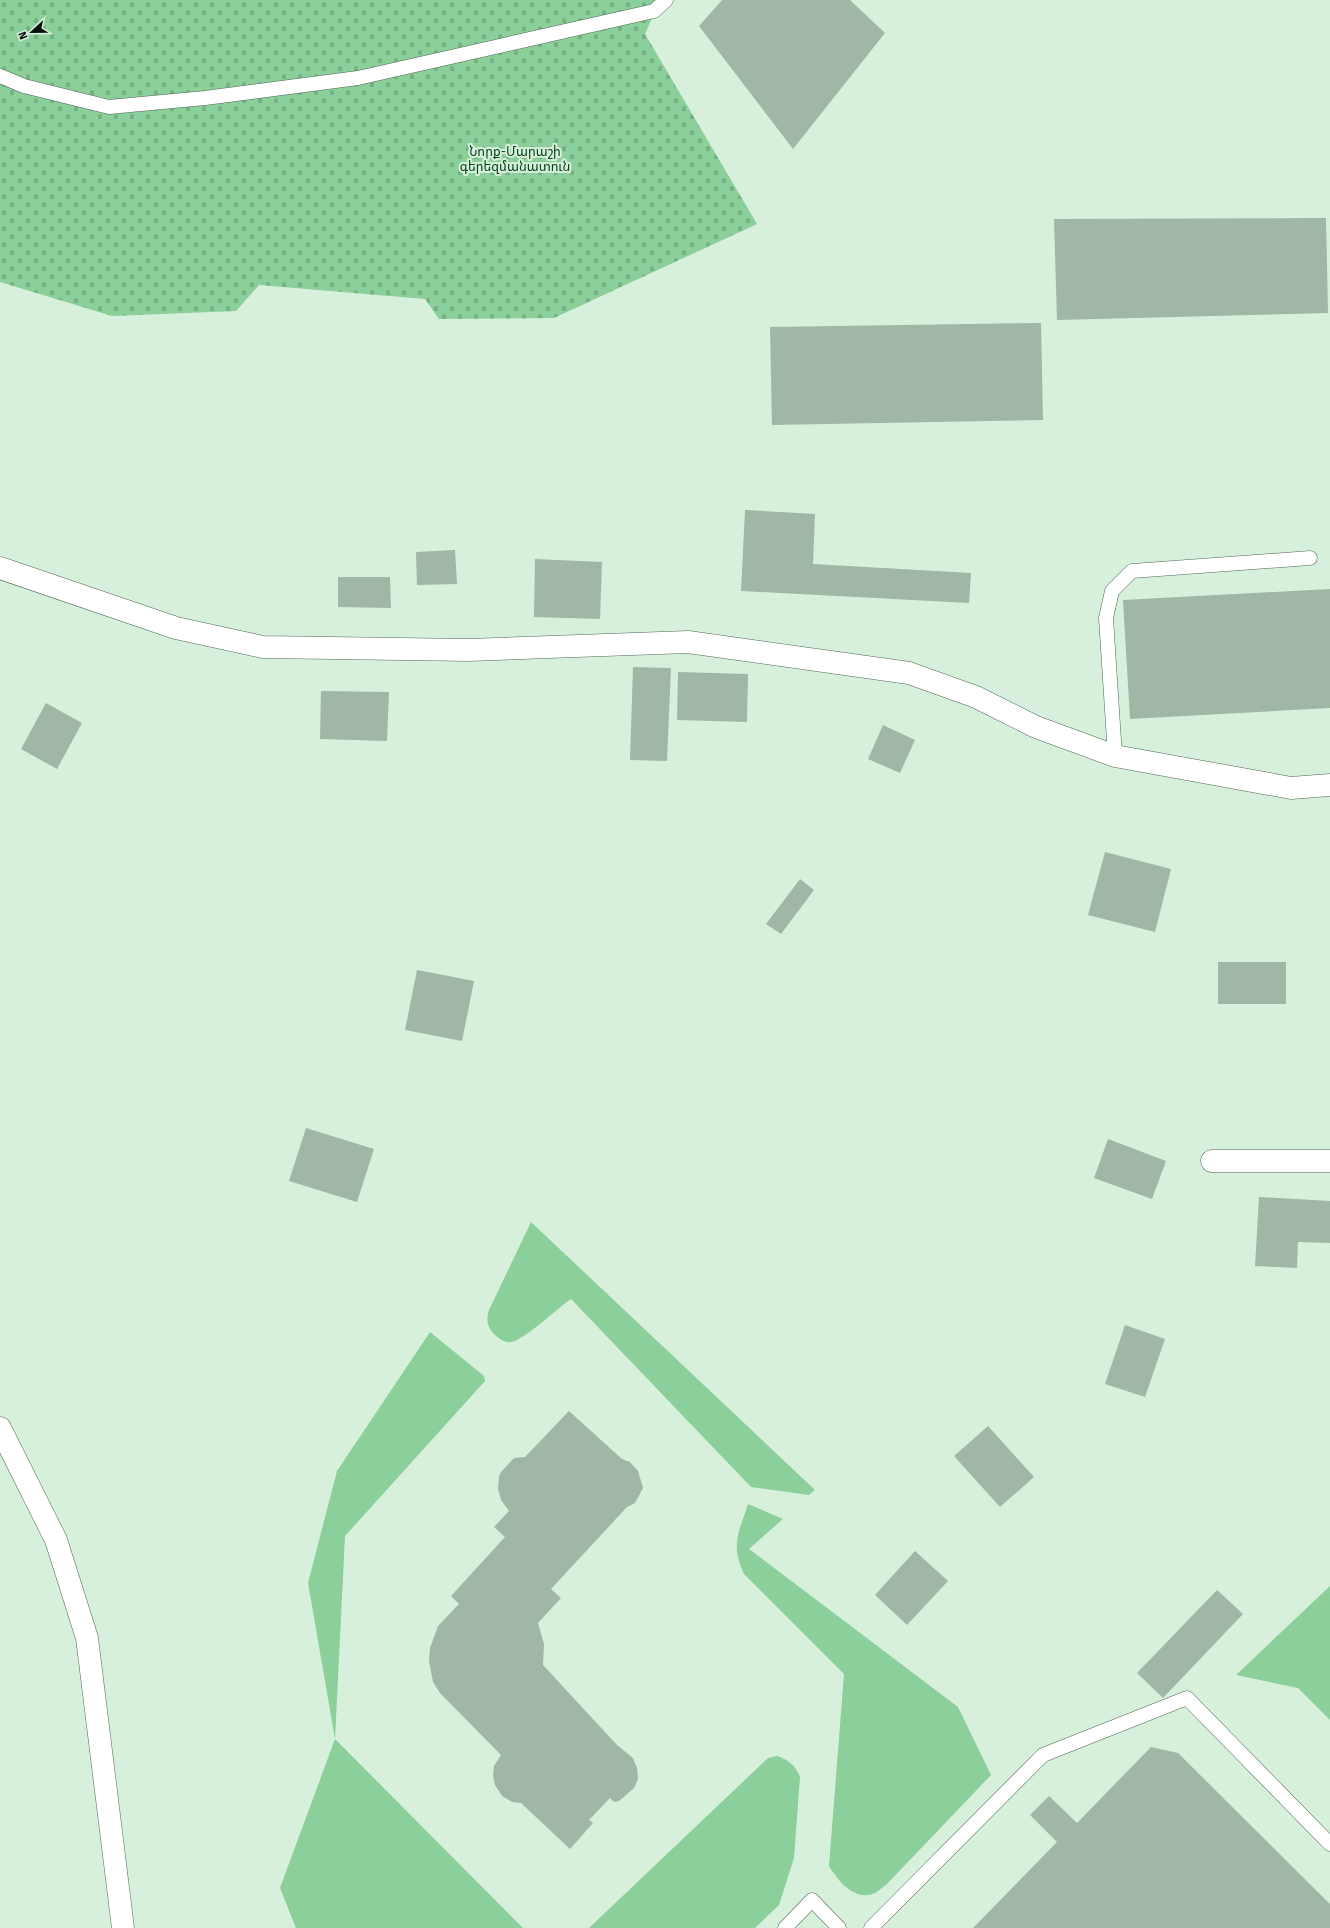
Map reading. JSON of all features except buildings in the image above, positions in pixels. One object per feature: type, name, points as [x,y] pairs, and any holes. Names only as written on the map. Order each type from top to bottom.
[{"type":"street","points":[[0,568],[176,628],[263,647],[469,650],[688,642],[909,673],[976,697],[1036,727],[1114,756],[1291,788],[1330,785]]},
{"type":"street","points":[[1212,1161],[1330,1161]]},
{"type":"street","points":[[0,1428],[56,1540],[87,1638],[123,1928]]},
{"type":"lane","points":[[0,76],[24,86],[110,107],[205,98],[358,78],[654,11],[666,0]]},
{"type":"lane","points":[[1114,756],[1106,618],[1112,590],[1132,571],[1310,558]]},
{"type":"lane","points":[[871,1928],[1043,1755],[1187,1698],[1330,1844]]},
{"type":"lane","points":[[785,1928],[812,1900],[838,1928]]},
{"type":"green space","name":"Նորք-Մարաշի գերեզմանատուն","points":[[0,0],[660,0],[645,34],[757,224],[554,318],[439,319],[425,299],[259,285],[236,311],[112,316],[0,282]]},
{"type":"green space","points":[[531,1222],[815,1490],[809,1495],[751,1487],[571,1299],[517,1340],[506,1342],[495,1335],[490,1329],[488,1323],[489,1310]]},
{"type":"green space","points":[[430,1332],[484,1376],[485,1381],[345,1536],[335,1739],[308,1583],[337,1471]]},
{"type":"green space","points":[[748,1504],[783,1519],[749,1549],[958,1707],[991,1775],[886,1885],[875,1893],[861,1895],[854,1892],[842,1884],[829,1866],[844,1674],[744,1574],[737,1554],[737,1539]]},
{"type":"green space","points":[[1330,1586],[1330,1720],[1298,1688],[1236,1675]]},
{"type":"green space","points":[[335,1739],[523,1928],[296,1928],[280,1888]]},
{"type":"green space","points":[[777,1756],[792,1764],[800,1777],[794,1858],[779,1905],[755,1928],[589,1928],[768,1758]]}]
